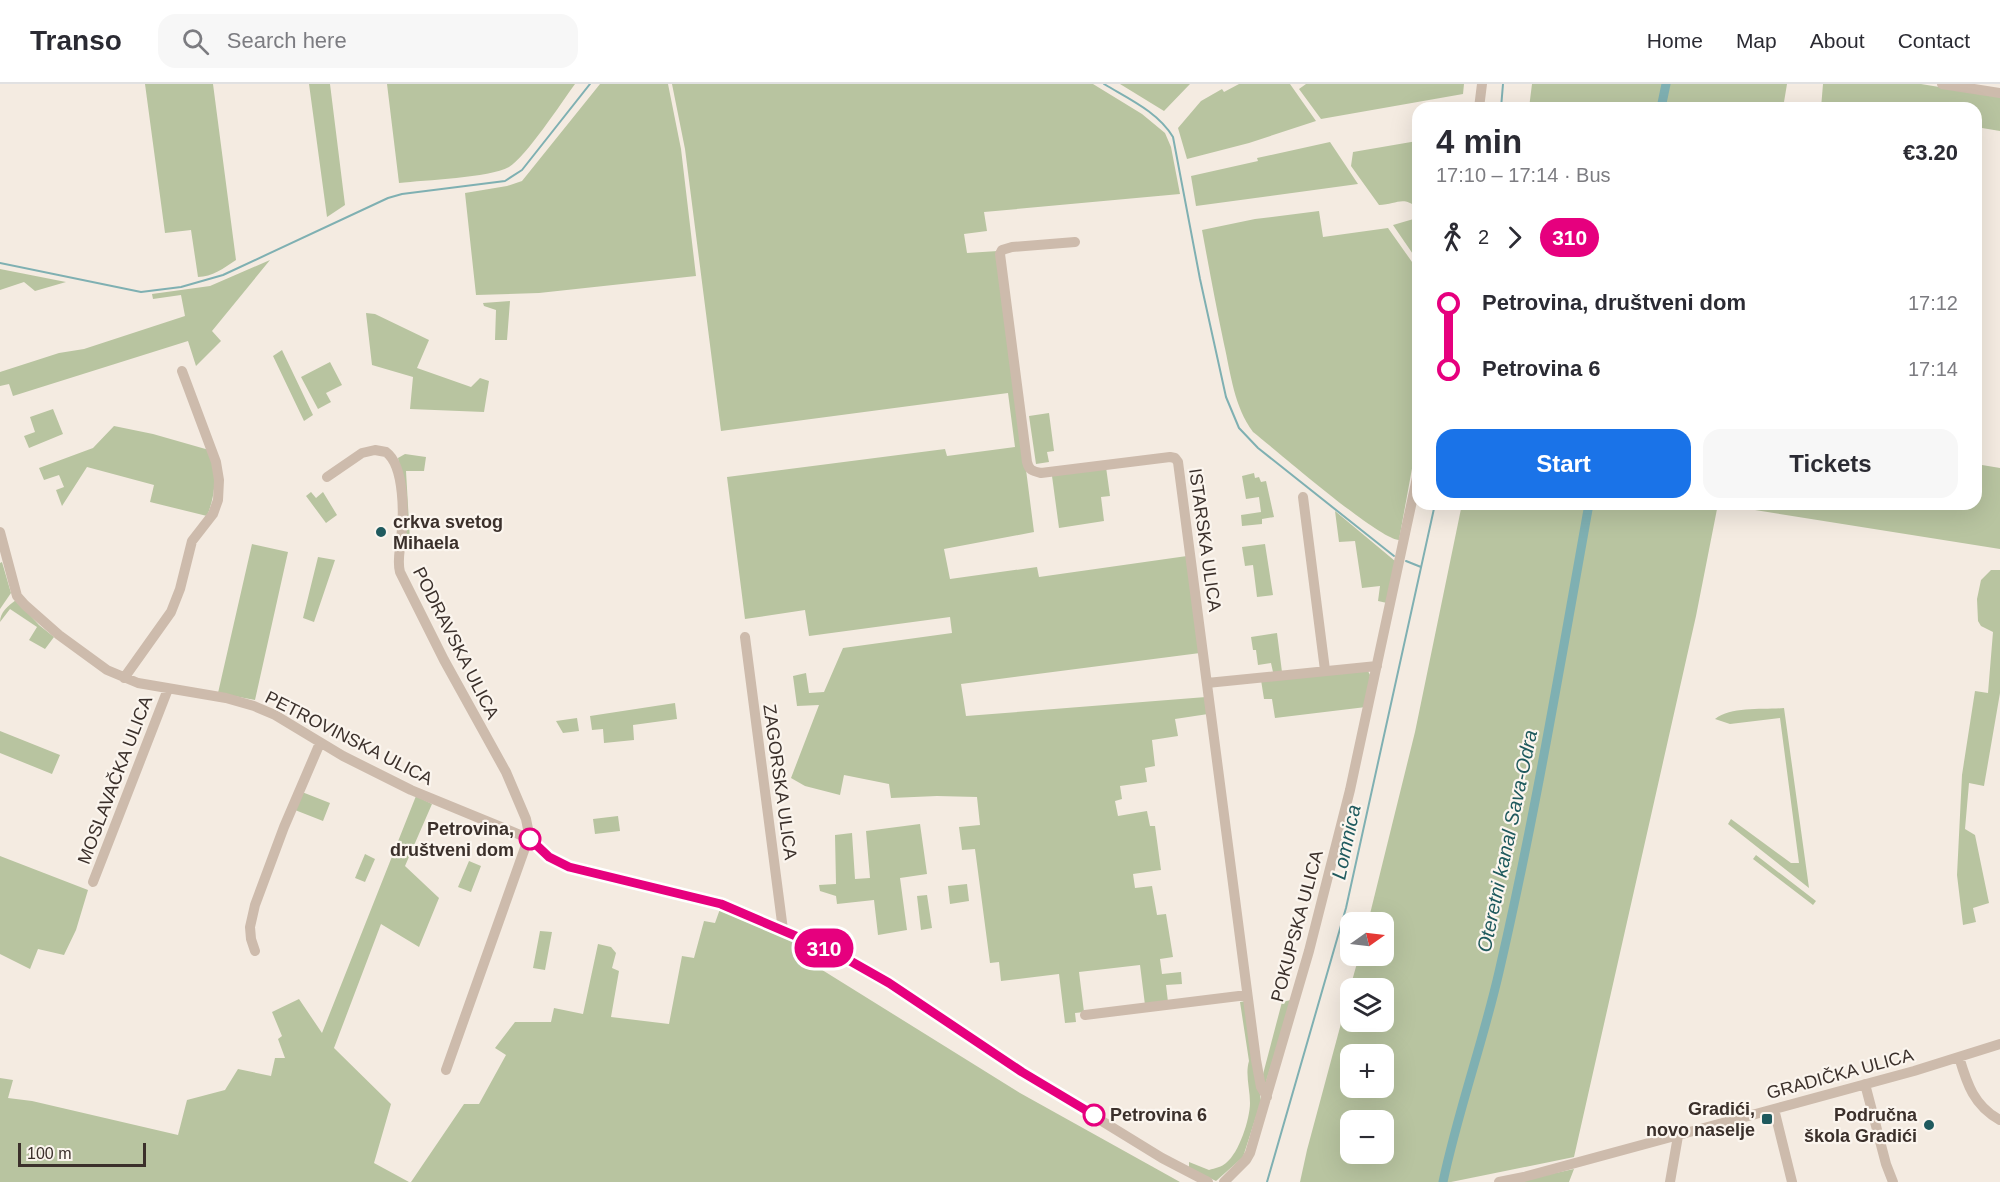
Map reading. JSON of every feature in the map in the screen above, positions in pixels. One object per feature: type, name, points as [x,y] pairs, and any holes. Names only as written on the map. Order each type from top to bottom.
[{"type":"street","points":[[1480,102],[1482,84]]},
{"type":"street","points":[[1942,84],[2000,93]]},
{"type":"street","name":"ISTARSKA ULICA","points":[[1076,242],[1012,247],[1002,250],[1000,254],[1029,468],[1033,471],[1047,473],[1108,463],[1170,457],[1175,458],[1180,467],[1247,995],[1261,1087],[1267,1097]]},
{"type":"street","points":[[124,678],[171,612],[180,589],[192,541],[213,514],[218,500],[219,480],[216,462],[182,371]]},
{"type":"street","name":"PODRAVSKA ULICA","points":[[327,477],[368,451],[386,452],[394,459],[397,465],[402,501],[398,559],[400,572],[444,660],[506,772],[525,819],[530,839]]},
{"type":"street","points":[[1303,496],[1325,670]]},
{"type":"street","name":"POKUPSKA ULICA","points":[[1224,1182],[1250,1154],[1309,951],[1350,790],[1412,502]]},
{"type":"street","name":"PETROVINSKA ULICA","points":[[0,531],[17,596],[58,636],[107,670],[138,683],[226,698],[254,706],[275,715],[320,743],[411,790],[530,839],[549,857],[569,867],[721,904],[838,954],[870,971],[1022,1072],[1162,1158],[1208,1182]]},
{"type":"street","name":"ZAGORSKA ULICA","points":[[745,637],[783,930]]},
{"type":"street","points":[[1207,683],[1377,666]]},
{"type":"street","name":"MOSLAVAČKA ULICA","points":[[93,882],[168,689]]},
{"type":"street","points":[[255,951],[250,927],[255,905],[284,827],[320,743]]},
{"type":"street","points":[[446,1070],[525,845],[530,839]]},
{"type":"street","points":[[1085,1015],[1247,995]]},
{"type":"street","name":"GRADIČKA ULICA","points":[[1499,1182],[1678,1136],[2000,1044]]},
{"type":"street","points":[[1959,1057],[1970,1091],[1982,1108],[2000,1120]]},
{"type":"street","points":[[1865,1084],[1893,1182]]},
{"type":"street","points":[[1774,1109],[1792,1182]]},
{"type":"street","points":[[1670,1182],[1678,1136]]},
{"type":"green space","points":[[145,84],[213,84],[236,260],[208,275],[198,277],[191,230],[165,233]]},
{"type":"green space","points":[[309,84],[330,84],[345,205],[327,217]]},
{"type":"green space","points":[[387,84],[575,84],[533,142],[509,167],[487,174],[399,183]]},
{"type":"green space","points":[[600,84],[668,84],[681,149],[696,276],[539,293],[476,295],[465,193],[507,186],[522,181]]},
{"type":"green space","points":[[672,84],[1093,84],[1142,114],[1165,133],[1171,147],[1180,194],[984,212],[987,231],[964,234],[967,253],[998,251],[1034,532],[944,549],[950,579],[1037,567],[1039,577],[1187,556],[1200,653],[961,684],[966,716],[1206,697],[1208,714],[1175,719],[1178,736],[1152,740],[1155,766],[1145,768],[1147,782],[1120,786],[1122,799],[1115,801],[1118,816],[1147,811],[1150,826],[1155,826],[1161,870],[1133,874],[1135,888],[1152,886],[1157,915],[1166,914],[1173,957],[1160,959],[1162,974],[1181,972],[1182,984],[1166,985],[1168,1002],[1145,1005],[1140,965],[1079,972],[1084,1012],[1075,1013],[1076,1022],[1065,1023],[1059,974],[1001,981],[999,962],[990,963],[975,849],[962,850],[959,827],[980,825],[977,797],[891,798],[889,784],[844,775],[840,795],[805,786],[791,778],[819,705],[797,706],[793,676],[806,673],[809,693],[824,692],[843,648],[952,633],[950,617],[809,636],[805,610],[745,619],[727,477],[945,449],[947,456],[1015,447],[1008,393],[721,431],[685,149]]},
{"type":"green space","points":[[1120,84],[1190,84],[1164,111]]},
{"type":"green space","points":[[1239,84],[1290,84],[1316,121],[1249,143],[1187,159],[1178,128],[1201,101],[1222,89],[1224,92]]},
{"type":"green space","points":[[1306,84],[1464,84],[1463,94],[1321,119],[1299,89]]},
{"type":"green space","points":[[1532,84],[1787,84],[1784,102],[1530,102]]},
{"type":"green space","points":[[1823,84],[1921,84],[2000,97],[2000,131],[1982,128],[1982,102],[1822,102]]},
{"type":"green space","points":[[1330,142],[1358,184],[1196,206],[1191,176],[1258,161],[1257,158]]},
{"type":"green space","points":[[1412,142],[1412,204],[1403,201],[1379,205],[1351,166],[1353,152]]},
{"type":"green space","points":[[1319,211],[1323,237],[1388,228],[1412,262],[1412,468],[1399,540],[1371,525],[1304,474],[1253,432],[1241,412],[1231,379],[1202,230],[1255,219]]},
{"type":"green space","points":[[1412,219],[1412,253],[1393,225]]},
{"type":"green space","points":[[270,260],[212,331],[221,341],[196,366],[188,341],[13,396],[9,384],[0,386],[0,372],[59,353],[84,349],[185,316],[181,295],[153,299],[152,294],[210,286]]},
{"type":"green space","points":[[0,269],[66,282],[35,291],[24,282],[0,290]]},
{"type":"green space","points":[[510,301],[507,340],[495,340],[496,310],[484,306],[483,303]]},
{"type":"green space","points":[[366,313],[375,314],[429,340],[417,368],[471,387],[480,378],[489,381],[484,412],[410,409],[413,377],[372,365]]},
{"type":"green space","points":[[282,350],[313,415],[304,421],[273,356]]},
{"type":"green space","points":[[330,362],[342,385],[326,393],[331,402],[318,409],[301,377]]},
{"type":"green space","points":[[53,409],[63,434],[29,448],[24,436],[35,432],[30,417]]},
{"type":"green space","points":[[1049,413],[1054,451],[1047,452],[1049,462],[1036,464],[1029,416]]},
{"type":"green space","points":[[114,426],[209,450],[214,483],[207,516],[150,502],[154,485],[87,467],[62,506],[56,490],[64,487],[59,475],[44,480],[39,468],[93,448]]},
{"type":"green space","points":[[405,454],[426,457],[424,471],[406,471],[410,540],[404,540],[398,458]]},
{"type":"green space","points":[[1982,465],[2000,468],[2000,549],[1755,510],[1982,510]]},
{"type":"green space","points":[[1106,467],[1110,496],[1101,497],[1104,521],[1059,528],[1052,476]]},
{"type":"green space","points":[[1254,473],[1255,478],[1259,477],[1261,482],[1266,481],[1274,517],[1262,519],[1262,524],[1242,526],[1241,515],[1261,512],[1259,497],[1246,499],[1242,476]]},
{"type":"green space","points":[[311,492],[316,498],[323,492],[337,515],[326,523],[306,496]]},
{"type":"green space","points":[[1461,510],[1717,510],[1696,616],[1574,1157],[1451,1182],[1300,1182],[1340,1027],[1340,1032],[1394,1032],[1394,978],[1353,978],[1356,966],[1394,966],[1394,912],[1370,912],[1415,732]]},
{"type":"green space","points":[[1335,511],[1395,561],[1387,603],[1378,601],[1380,586],[1362,588],[1355,541],[1339,542]]},
{"type":"green space","points":[[252,544],[288,552],[255,700],[218,693]]},
{"type":"green space","points":[[1265,544],[1273,595],[1257,597],[1253,565],[1245,566],[1242,547]]},
{"type":"green space","points":[[318,557],[335,560],[314,622],[303,618]]},
{"type":"green space","points":[[2,562],[11,593],[0,609],[0,563]]},
{"type":"green space","points":[[1991,570],[2000,570],[2000,693],[1984,786],[1969,783],[1965,829],[1975,835],[1989,903],[1973,908],[1976,922],[1963,925],[1957,875],[1962,775],[1975,691],[1988,693],[1993,632],[1981,626],[1978,621],[1977,599],[1981,580]]},
{"type":"green space","points":[[16,600],[39,625],[54,637],[45,649],[29,640],[37,627],[10,609],[0,622],[3,612]]},
{"type":"green space","points":[[1277,633],[1282,672],[1273,672],[1271,663],[1258,665],[1251,637]]},
{"type":"green space","points":[[1368,671],[1370,675],[1366,707],[1275,718],[1272,699],[1264,699],[1261,680]]},
{"type":"green space","points":[[675,703],[677,719],[633,725],[634,740],[604,743],[603,729],[592,730],[590,716]]},
{"type":"green space","points":[[1784,708],[1809,888],[1728,824],[1731,819],[1791,863],[1799,863],[1780,718],[1730,724],[1715,719],[1739,710]]},
{"type":"green space","points":[[577,718],[579,731],[563,733],[556,721]]},
{"type":"green space","points":[[0,731],[60,755],[52,774],[0,753]]},
{"type":"green space","points":[[302,792],[330,803],[323,821],[295,810]]},
{"type":"green space","points":[[416,796],[432,804],[405,866],[439,898],[419,947],[381,924],[334,1048],[391,1104],[374,1163],[409,1182],[0,1182],[0,1078],[13,1080],[8,1098],[32,1101],[178,1135],[187,1100],[225,1090],[238,1069],[271,1076],[275,1058],[285,1058],[278,1039],[282,1036],[272,1012],[299,999],[322,1033]]},
{"type":"green space","points":[[618,816],[620,831],[595,834],[593,819]]},
{"type":"green space","points":[[920,824],[927,874],[900,878],[907,930],[878,935],[874,900],[837,904],[836,896],[820,891],[819,885],[836,884],[835,835],[852,833],[855,879],[870,878],[866,831]]},
{"type":"green space","points":[[365,854],[375,859],[365,882],[355,878]]},
{"type":"green space","points":[[1756,855],[1816,901],[1813,905],[1753,859]]},
{"type":"green space","points":[[0,856],[88,890],[76,930],[64,955],[38,949],[30,969],[0,954]]},
{"type":"green space","points":[[469,861],[481,866],[471,892],[458,887]]},
{"type":"green space","points":[[967,884],[969,901],[950,904],[948,886]]},
{"type":"green space","points":[[927,895],[932,928],[921,930],[917,896]]},
{"type":"green space","points":[[720,909],[828,954],[819,968],[1020,1093],[1180,1182],[411,1182],[464,1104],[479,1104],[506,1055],[495,1048],[515,1022],[551,1022],[554,1008],[583,1014],[598,944],[611,947],[616,953],[612,968],[619,971],[611,1017],[669,1024],[682,956],[694,958],[704,921],[715,923]]},
{"type":"green space","points":[[540,931],[552,932],[545,970],[533,968]]},
{"type":"green space","points":[[1291,1000],[1265,1085],[1262,1078],[1282,1002]]},
{"type":"green space","points":[[1246,1001],[1261,1101],[1243,1157],[1216,1181],[1189,1168],[1189,1162],[1209,1170],[1222,1166],[1231,1158],[1243,1135],[1250,1103],[1249,1061],[1240,1002]]},
{"type":"green space","points":[[1574,1169],[1569,1182],[1513,1182]]},
{"type":"waterway","points":[[0,263],[141,292],[181,287],[223,275],[388,198],[402,194],[505,181],[522,170],[590,84]]},
{"type":"waterway","points":[[1104,84],[1151,113],[1173,137],[1200,279],[1226,397],[1239,428],[1258,448],[1394,556]]},
{"type":"waterway","name":"Lomnica","points":[[1502,102],[1503,84]]},
{"type":"waterway","name":"Oteretni kanal Sava-Odra","points":[[1662,102],[1666,84]]},
{"type":"waterway","name":"Lomnica","points":[[1267,1182],[1346,908],[1434,510]]},
{"type":"waterway","name":"Oteretni kanal Sava-Odra","points":[[1443,1182],[1493,998],[1512,914],[1547,738],[1588,510]]},
{"type":"waterway","points":[[1406,561],[1421,567]]},
{"type":"bus line","name":"310","points":[[530,839],[549,857],[569,867],[721,904],[857,963],[1022,1072],[1094,1115]]},
{"type":"place","name":"crkva svetog Mihaela","points":[[381,532]]},
{"type":"place","name":"Petrovina, društveni dom","points":[[530,839]]},
{"type":"place","name":"Petrovina 6","points":[[1094,1115]]},
{"type":"place","name":"Gradići, novo naselje","points":[[1767,1119]]},
{"type":"place","name":"Područna škola Gradići","points":[[1929,1125]]}]
